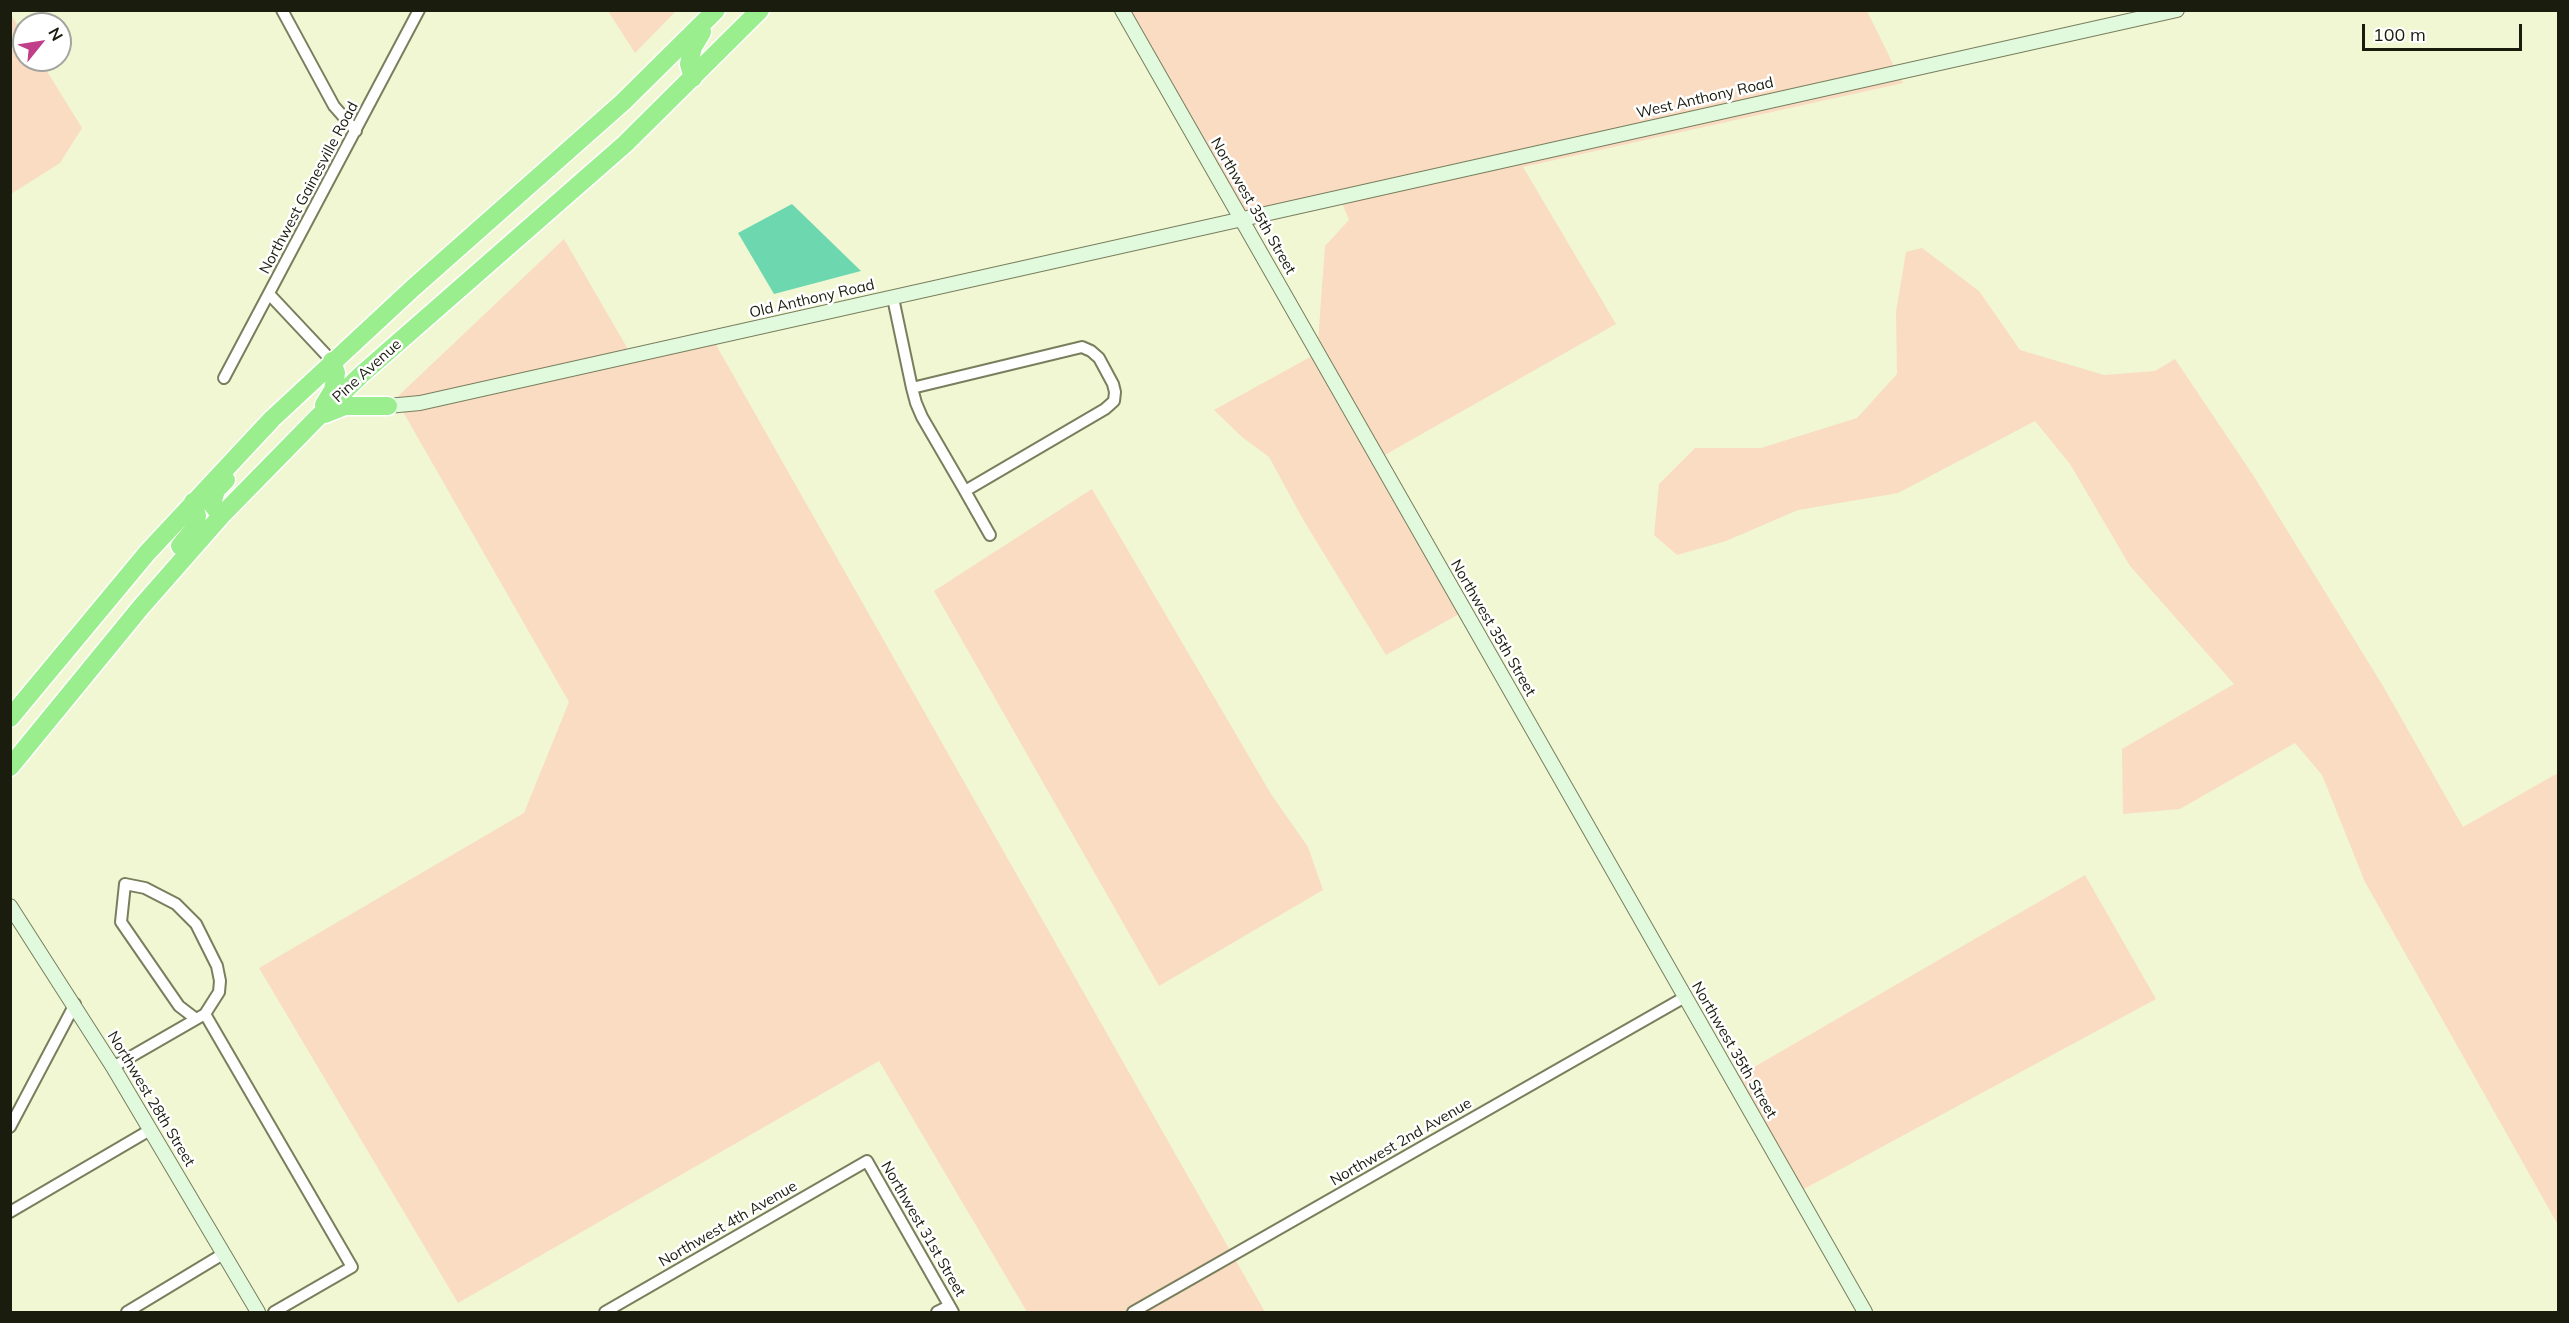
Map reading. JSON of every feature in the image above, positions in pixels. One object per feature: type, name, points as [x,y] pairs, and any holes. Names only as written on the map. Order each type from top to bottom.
[{"type":"highway","points":[[693,78],[689,64],[693,47],[716,10]]},
{"type":"highway","name":"Pine Avenue","points":[[10,718],[108,598],[192,502],[272,419],[332,361],[623,102],[716,10]]},
{"type":"highway","name":"Pine Avenue","points":[[10,767],[105,650],[221,516],[318,417],[361,375],[556,206],[693,78],[760,10]]},
{"type":"highway","points":[[318,417],[333,390],[336,373],[332,361]]},
{"type":"highway","points":[[361,375],[364,388],[369,396],[388,406]]},
{"type":"highway","points":[[318,417],[345,406],[388,406]]},
{"type":"highway","points":[[221,516],[212,504],[216,490],[268,438],[273,428],[272,419]]},
{"type":"highway","points":[[105,650],[112,625],[194,529],[197,516],[192,502]]},
{"type":"street","points":[[282,10],[334,106],[356,131]]},
{"type":"street","name":"Northwest Gainesville Road","points":[[224,378],[419,10]]},
{"type":"street","name":"Northwest 35th Street","points":[[1122,10],[1864,1312]]},
{"type":"street","name":"West Anthony Road","points":[[1242,220],[2177,10]]},
{"type":"street","name":"Old Anthony Road","points":[[388,406],[420,403],[1242,220]]},
{"type":"street","points":[[270,295],[332,361]]},
{"type":"street","points":[[893,298],[912,388],[922,417],[990,535]]},
{"type":"street","points":[[912,388],[1082,347],[1099,358],[1113,384],[1114,401],[1105,409],[965,491]]},
{"type":"street","points":[[113,1066],[201,1017],[219,992],[220,981],[217,966],[196,924],[176,904],[145,888],[125,884],[121,922],[179,1006],[201,1017],[352,1267],[274,1312]]},
{"type":"street","name":"Northwest 28th Street","points":[[10,906],[113,1066],[258,1312]]},
{"type":"street","name":"Northwest 2nd Avenue","points":[[1133,1312],[1685,997]]},
{"type":"street","points":[[10,1126],[75,1004]]},
{"type":"street","points":[[10,1212],[150,1130]]},
{"type":"street","name":"Northwest 31st Street","points":[[867,1161],[951,1309]]},
{"type":"street","name":"Northwest 4th Avenue","points":[[605,1312],[867,1161]]},
{"type":"street","points":[[127,1312],[223,1254]]},
{"type":"street","points":[[937,1312],[951,1309]]},
{"type":"shaded area","points":[[608,11],[676,11],[635,53]]},
{"type":"shaded area","points":[[1129,11],[1867,11],[1895,68],[1245,214]]},
{"type":"shaded area","points":[[10,13],[12,16],[12,72],[47,72],[82,128],[60,163],[11,194]]},
{"type":"shaded area","points":[[1900,78],[1903,83],[1523,167],[1616,324],[1383,456],[1318,342],[1325,246],[1349,220],[1342,203]]},
{"type":"shaded area","points":[[792,204],[861,271],[774,294],[738,233]]},
{"type":"shaded area","points":[[564,239],[629,351],[420,397],[395,399]]},
{"type":"shaded area","points":[[1922,248],[1979,291],[2020,350],[2104,375],[2155,371],[2175,359],[2253,475],[2383,686],[2463,827],[2558,773],[2558,1225],[2365,882],[2322,775],[2295,743],[2180,809],[2123,814],[2122,749],[2234,684],[2130,566],[2070,464],[2035,421],[1898,493],[1798,510],[1726,541],[1677,555],[1654,535],[1659,484],[1695,448],[1761,448],[1857,418],[1897,374],[1896,312],[1906,252]]},
{"type":"shaded area","points":[[715,343],[1265,1312],[1027,1312],[879,1061],[458,1303],[259,968],[524,813],[569,702],[402,410]]},
{"type":"shaded area","points":[[1312,356],[1459,614],[1386,655],[1304,521],[1269,457],[1242,437],[1214,410]]},
{"type":"shaded area","points":[[1092,489],[1271,794],[1308,847],[1323,890],[1159,986],[934,591]]},
{"type":"shaded area","points":[[2085,875],[2156,999],[1802,1190],[1737,1077]]}]
